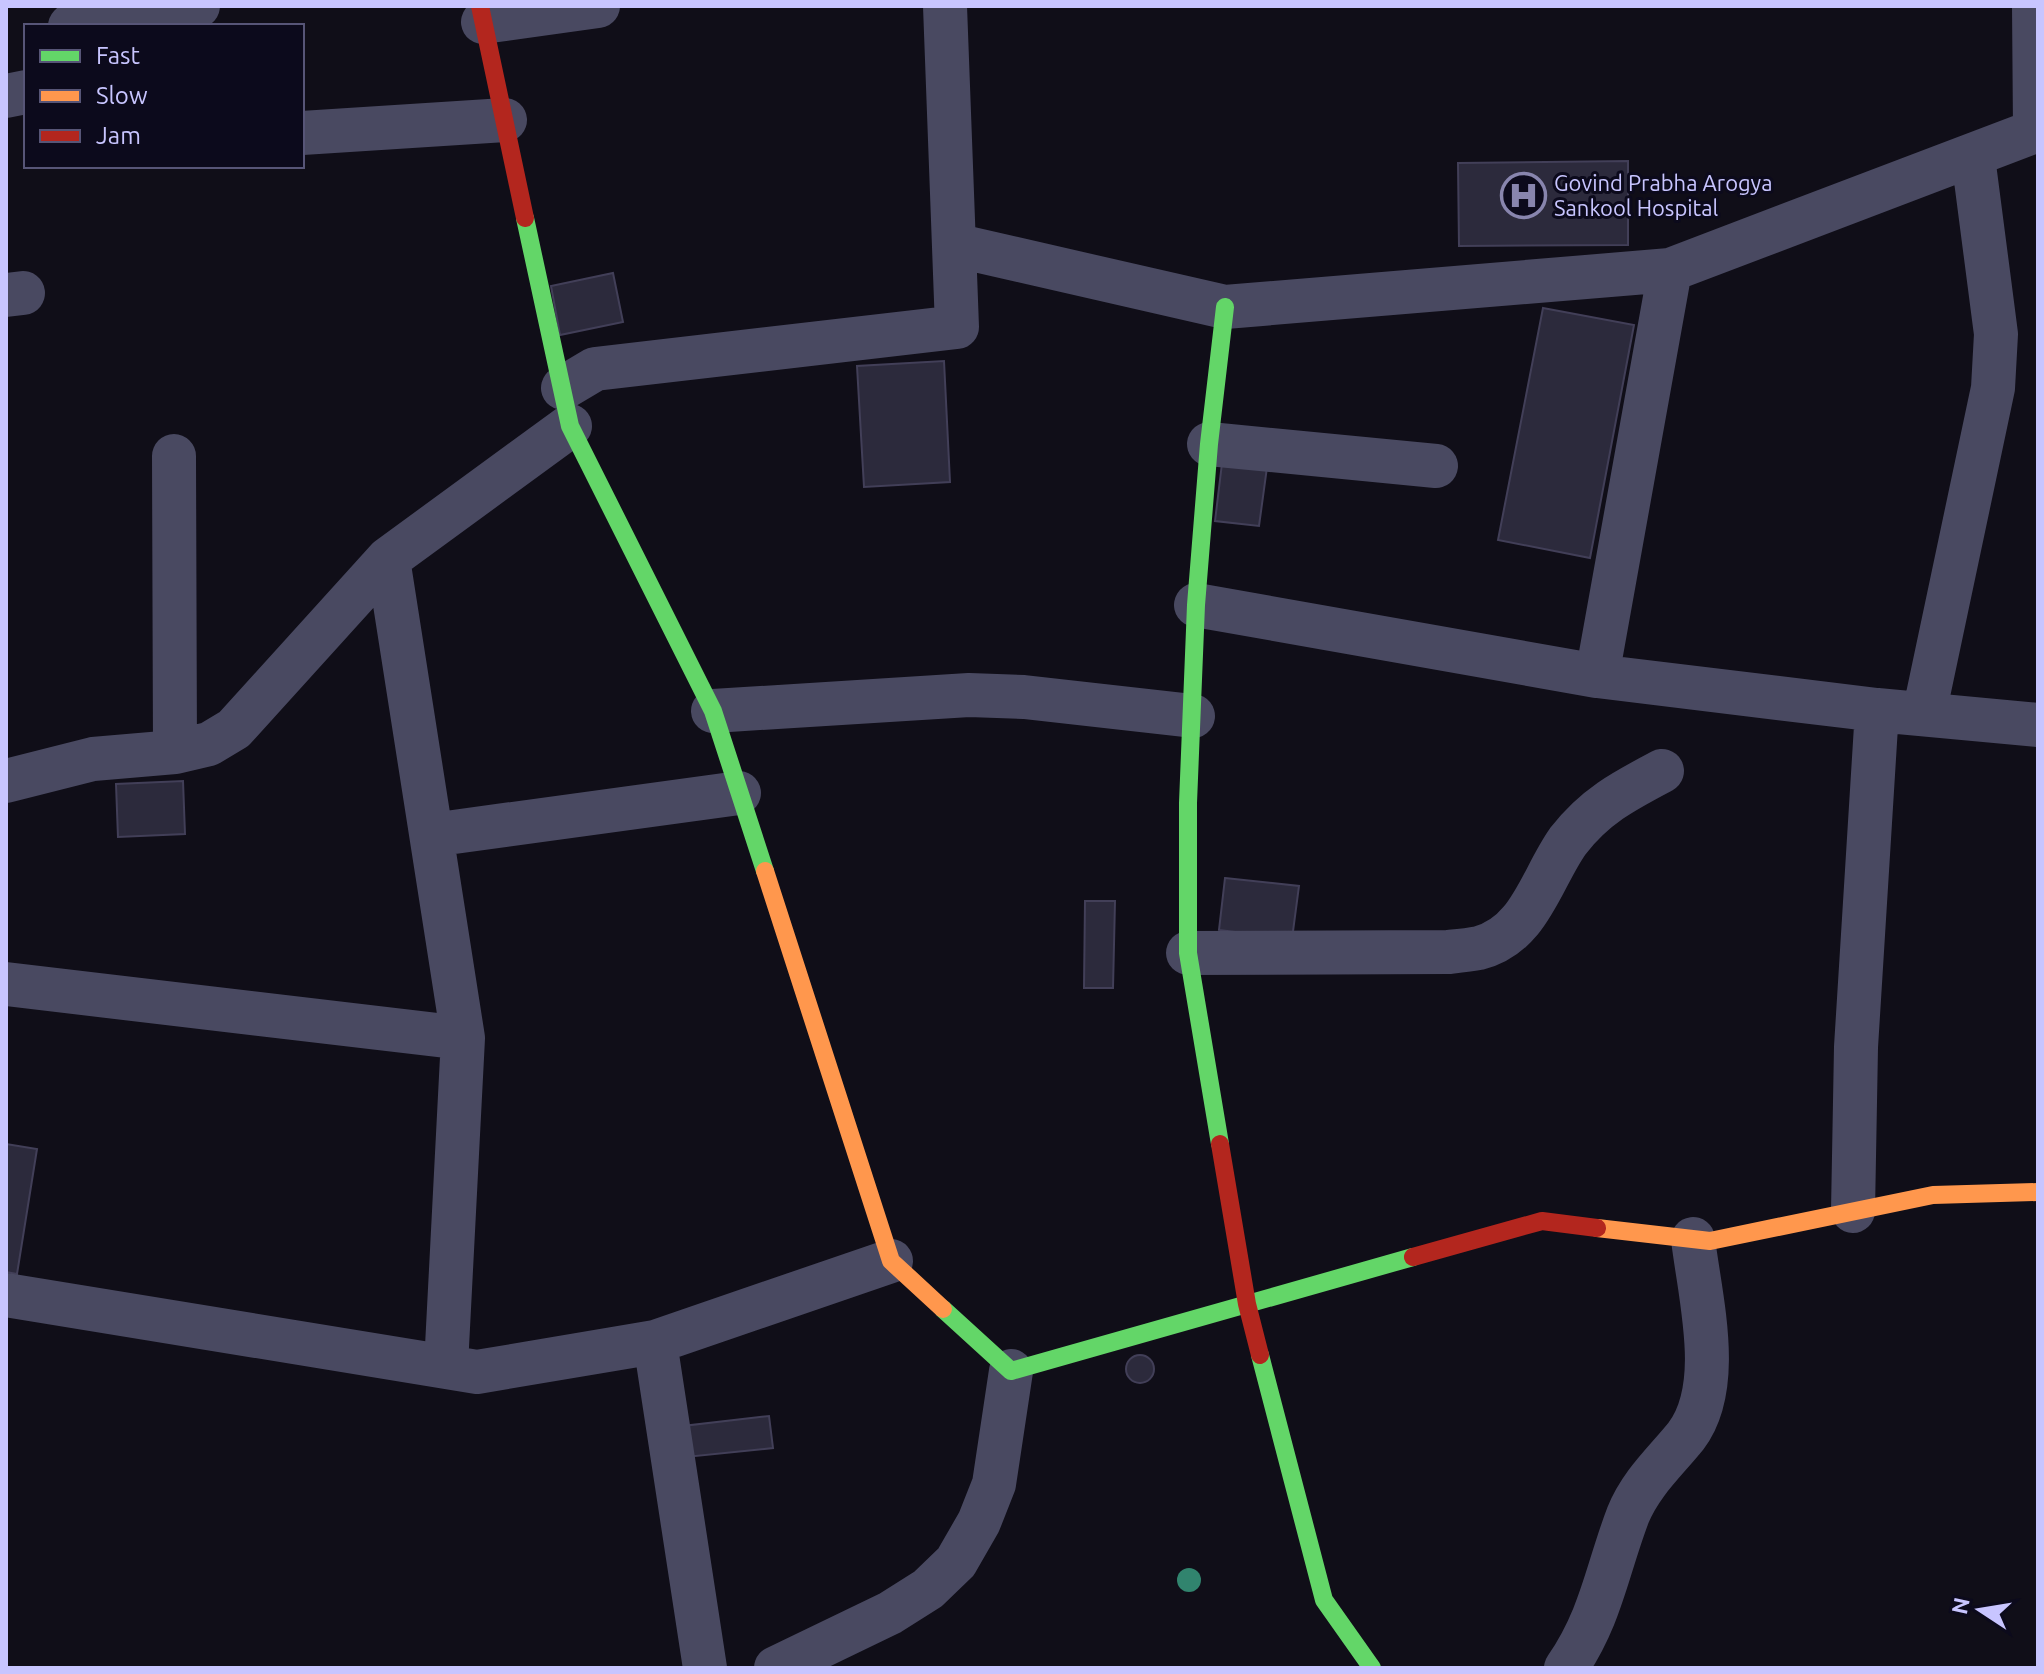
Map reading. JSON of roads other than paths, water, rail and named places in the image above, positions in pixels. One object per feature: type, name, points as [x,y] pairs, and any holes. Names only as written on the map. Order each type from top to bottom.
[{"type":"street","points":[[72,24],[96,14],[198,6]]},
{"type":"street","points":[[598,6],[482,14],[566,407],[713,711],[891,1261],[1011,1371]]},
{"type":"street","points":[[6,781],[93,759],[175,752],[209,744],[234,729],[388,559],[566,407],[595,369],[957,327],[945,6]]},
{"type":"street","points":[[954,245],[1225,307],[1670,270],[1973,157],[2036,130],[2034,6]]},
{"type":"street","points":[[304,133],[505,120]]},
{"type":"street","points":[[1924,714],[1993,388],[1996,334],[1973,157]]},
{"type":"street","points":[[1597,676],[1670,270]]},
{"type":"street","points":[[1225,307],[1209,444],[1196,605],[1188,803],[1188,953],[1247,1304],[1324,1600],[1372,1668]]},
{"type":"street","points":[[1209,444],[1436,466]]},
{"type":"street","points":[[174,456],[175,752]]},
{"type":"street","points":[[388,559],[463,1038],[446,1366]]},
{"type":"street","points":[[1196,605],[1597,676],[1877,710],[2038,725]]},
{"type":"street","points":[[713,711],[969,695],[1024,697],[1193,716]]},
{"type":"street","points":[[1853,1211],[1856,1047],[1877,710]]},
{"type":"street","points":[[1188,953],[1448,952],[1481,948],[1505,936],[1528,913],[1567,843],[1587,819],[1610,798],[1662,771]]},
{"type":"street","points":[[432,835],[739,793]]},
{"type":"street","points":[[6,984],[463,1038]]},
{"type":"street","points":[[1011,1371],[1542,1221],[1710,1241],[1933,1195],[2038,1192]]},
{"type":"street","points":[[1566,1668],[1583,1643],[1595,1616],[1628,1515],[1638,1494],[1686,1436],[1701,1412],[1708,1359],[1693,1239]]},
{"type":"street","points":[[6,1295],[477,1372],[655,1342],[891,1261]]},
{"type":"street","points":[[655,1342],[705,1668]]},
{"type":"street","points":[[776,1668],[890,1613],[928,1589],[956,1562],[979,1522],[994,1484],[1011,1371]]},
{"type":"place","name":"Govind Prabha Arogya Sankool Hospital","points":[[1523,196]]}]
